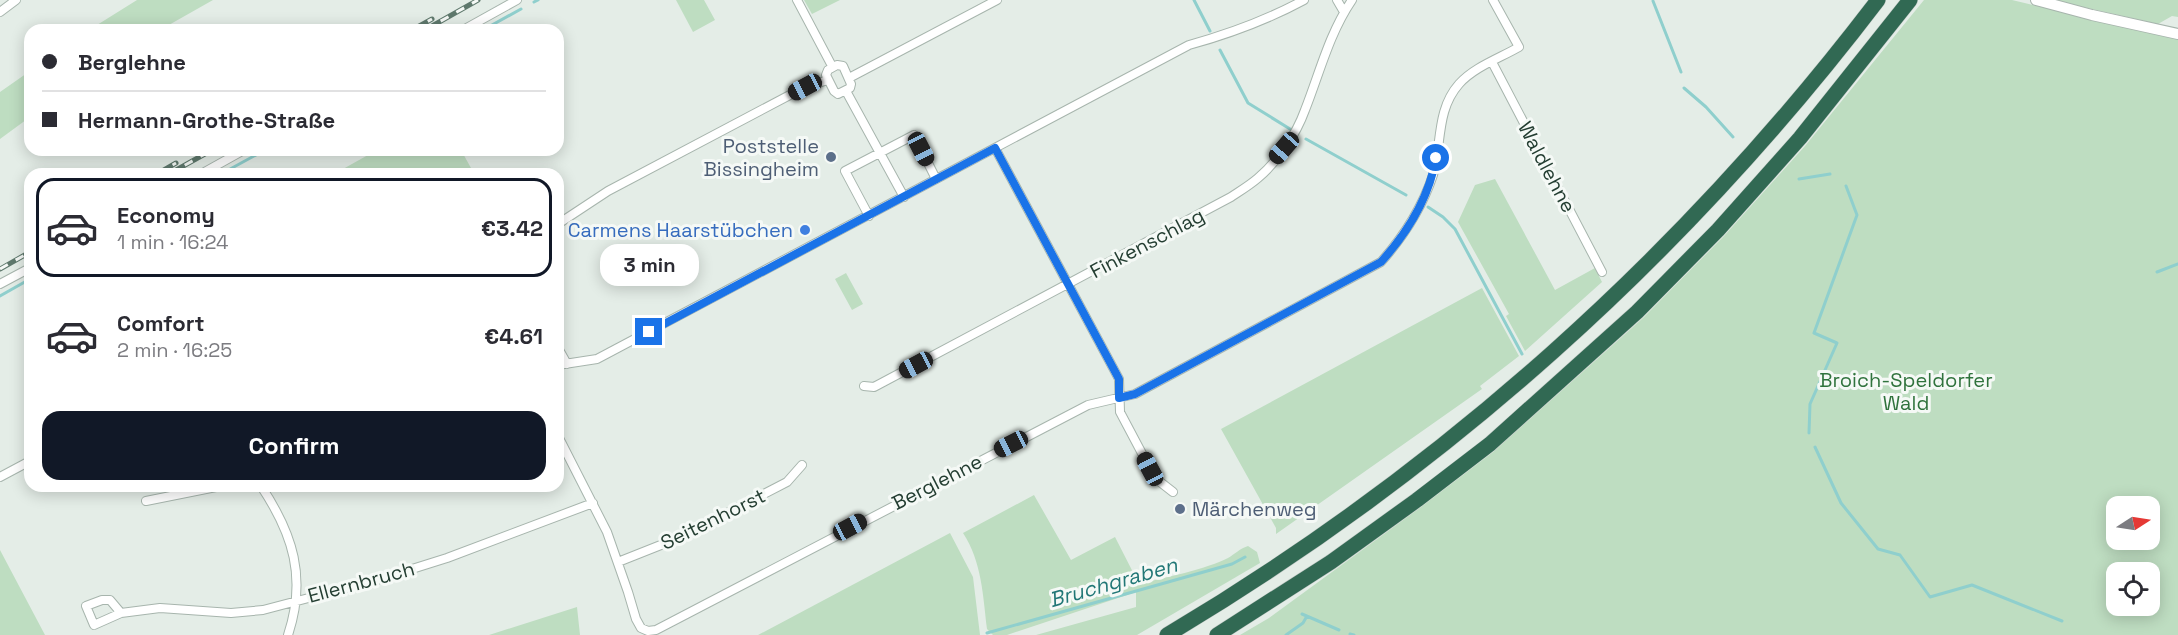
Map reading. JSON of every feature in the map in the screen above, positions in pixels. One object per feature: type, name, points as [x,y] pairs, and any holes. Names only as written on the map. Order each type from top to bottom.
[{"type":"highway","points":[[1167,635],[1234,596],[1322,536],[1406,476],[1492,406],[1623,289],[1701,209],[1780,121],[1878,0]]},
{"type":"highway","points":[[1217,635],[1331,562],[1490,444],[1637,312],[1718,230],[1800,138],[1910,0]]},
{"type":"street","points":[[0,12],[16,0]]},
{"type":"street","points":[[474,24],[517,0]]},
{"type":"street","points":[[796,0],[832,66]]},
{"type":"street","points":[[849,78],[997,0]]},
{"type":"street","points":[[564,364],[597,359],[1189,45],[1220,37],[1264,20],[1304,0]]},
{"type":"street","points":[[1337,0],[1344,12]]},
{"type":"street","name":"Finkenschlag","points":[[864,386],[874,387],[1069,285],[1231,197],[1258,178],[1295,132],[1305,112],[1333,32],[1352,0]]},
{"type":"street","name":"Berglehne","points":[[618,562],[641,628],[648,631],[656,630],[1088,405],[1135,394],[1381,262],[1399,242],[1422,205],[1433,173],[1442,115],[1452,93],[1461,81],[1519,47],[1494,0]]},
{"type":"street","points":[[2036,0],[2178,34]]},
{"type":"street","name":"Waldlehne","points":[[1492,62],[1602,272]]},
{"type":"street","points":[[837,65],[843,66],[849,78],[850,88],[838,94],[834,92],[826,75],[832,66],[837,65]]},
{"type":"street","points":[[564,220],[608,191],[805,87],[828,80]]},
{"type":"street","points":[[846,91],[904,197]]},
{"type":"street","points":[[869,216],[845,171],[914,135],[936,179]]},
{"type":"street","points":[[995,148],[1119,379],[1120,412],[1155,478],[1173,492]]},
{"type":"street","points":[[212,168],[233,156]]},
{"type":"street","points":[[0,284],[24,271]]},
{"type":"street","points":[[564,447],[593,503],[618,562]]},
{"type":"street","points":[[0,477],[24,464]]},
{"type":"street","name":"Seitenhorst","points":[[618,562],[681,537],[787,482],[802,465]]},
{"type":"street","points":[[146,501],[191,492]]},
{"type":"street","points":[[265,492],[277,510],[291,542],[297,571],[297,599],[288,635]]},
{"type":"street","name":"Ellernbruch","points":[[120,613],[160,608],[231,613],[263,610],[297,599],[377,580],[447,558],[593,503]]},
{"type":"green space","points":[[137,0],[213,0],[171,24],[99,24]]},
{"type":"green space","points":[[676,0],[704,0],[715,20],[693,32]]},
{"type":"green space","points":[[804,0],[840,0],[812,14]]},
{"type":"green space","name":"Broich-Speldorfer Wald","points":[[1924,0],[2012,0],[2178,39],[2178,635],[1240,635],[1269,618],[1493,452],[1643,318],[1724,236],[1805,146]]},
{"type":"green space","points":[[2052,0],[2178,0],[2178,17],[2172,16],[2158,24]]},
{"type":"green space","points":[[24,75],[24,121],[0,139],[0,92]]},
{"type":"green space","points":[[366,156],[464,156],[471,168],[345,168]]},
{"type":"green space","points":[[1495,179],[1555,290],[1595,268],[1602,282],[1525,351],[1506,316],[1509,314],[1458,222],[1475,185]]},
{"type":"green space","points":[[846,273],[863,304],[852,310],[835,279]]},
{"type":"green space","points":[[1482,288],[1519,356],[1480,386],[1482,389],[1276,534],[1276,528],[1221,429]]},
{"type":"green space","points":[[1034,495],[1071,560],[1115,537],[1139,584],[1209,566],[1248,546],[1257,552],[1260,563],[1137,635],[1036,635],[1136,607],[1136,592],[1007,635],[993,635],[987,629],[978,567],[963,533]]},
{"type":"green space","points":[[950,533],[973,577],[980,635],[758,635]]},
{"type":"green space","points":[[0,550],[45,635],[0,635]]},
{"type":"green space","points":[[577,607],[580,635],[489,635]]},
{"type":"waterway","points":[[534,2],[538,0]]},
{"type":"waterway","points":[[1194,0],[1210,31]]},
{"type":"waterway","points":[[1653,1],[1681,72]]},
{"type":"waterway","points":[[494,24],[521,9]]},
{"type":"waterway","points":[[1220,50],[1248,103],[1290,129]]},
{"type":"waterway","points":[[1684,88],[1706,107],[1733,137]]},
{"type":"waterway","points":[[1306,139],[1406,195]]},
{"type":"waterway","points":[[232,168],[254,156]]},
{"type":"waterway","points":[[1799,179],[1830,174]]},
{"type":"waterway","points":[[1809,433],[1810,404],[1837,343],[1814,333],[1857,215],[1846,186]]},
{"type":"waterway","points":[[1428,207],[1455,229],[1522,354]]},
{"type":"waterway","points":[[2157,272],[2178,264]]},
{"type":"waterway","points":[[0,296],[24,282]]},
{"type":"waterway","points":[[1815,447],[1841,503],[1878,549],[1900,555],[1930,597],[1972,585],[2062,621]]},
{"type":"waterway","name":"Bruchgraben","points":[[987,633],[1232,564],[1245,557]]},
{"type":"waterway","points":[[1302,614],[1339,630]]},
{"type":"waterway","points":[[1286,635],[1303,623],[1307,616]]},
{"type":"waterway","points":[[1350,634],[1354,635]]},
{"type":"railway","points":[[436,24],[478,0]]},
{"type":"railway","points":[[423,24],[432,19]]},
{"type":"railway","points":[[180,168],[201,156]]},
{"type":"railway","points":[[167,168],[176,163]]},
{"type":"railway","points":[[0,269],[24,255]]},
{"type":"place","name":"Poststelle Bissingheim","points":[[831,157]]},
{"type":"place","name":"Carmens Haarstübchen","points":[[805,230]]},
{"type":"place","name":"Märchenweg","points":[[1180,509]]},
{"type":"route","points":[[649,332],[995,148],[1119,379],[1119,398],[1135,394],[1381,262],[1399,242],[1422,205],[1436,158]]}]
